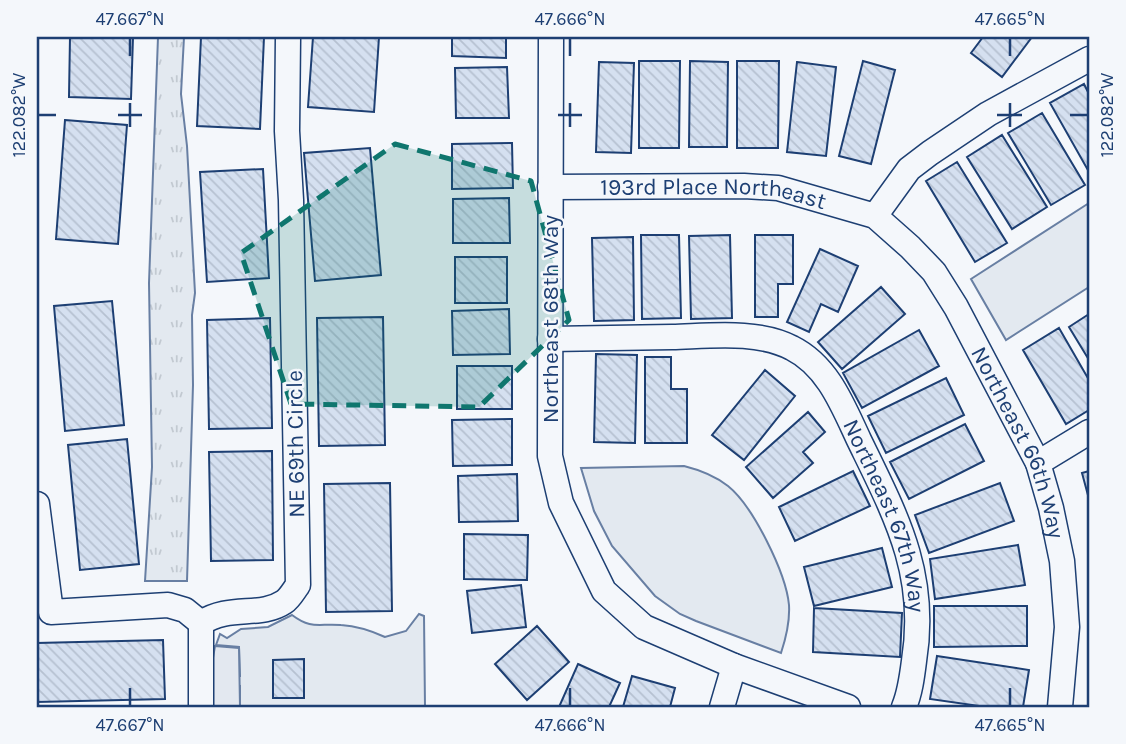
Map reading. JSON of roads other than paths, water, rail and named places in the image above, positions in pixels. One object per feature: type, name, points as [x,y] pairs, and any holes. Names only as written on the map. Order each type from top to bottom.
[{"type":"street","name":"NE 69th Circle","points":[[201,624],[225,612],[266,609],[286,601],[298,584],[287,131],[288,37]]},
{"type":"street","name":"Northeast 68th Way","points":[[551,37],[550,456],[561,503],[604,591],[644,627],[734,666]]},
{"type":"street","points":[[875,216],[909,169],[930,153],[988,114],[1089,59]]},
{"type":"street","name":"193rd Place Northeast","points":[[550,187],[778,188],[875,216]]},
{"type":"street","name":"Northeast 66th Way","points":[[875,216],[934,272],[956,307],[1038,463],[1062,561],[1067,627],[1060,707]]},
{"type":"street","name":"Northeast 67th Way","points":[[551,339],[750,336],[792,347],[819,367],[837,394],[907,544],[916,592],[919,631],[904,707]]},
{"type":"street","points":[[1038,463],[1089,432]]},
{"type":"street","points":[[37,504],[44,613],[168,605],[185,610],[201,624],[201,707]]},
{"type":"street","points":[[722,707],[734,666],[848,707]]}]
